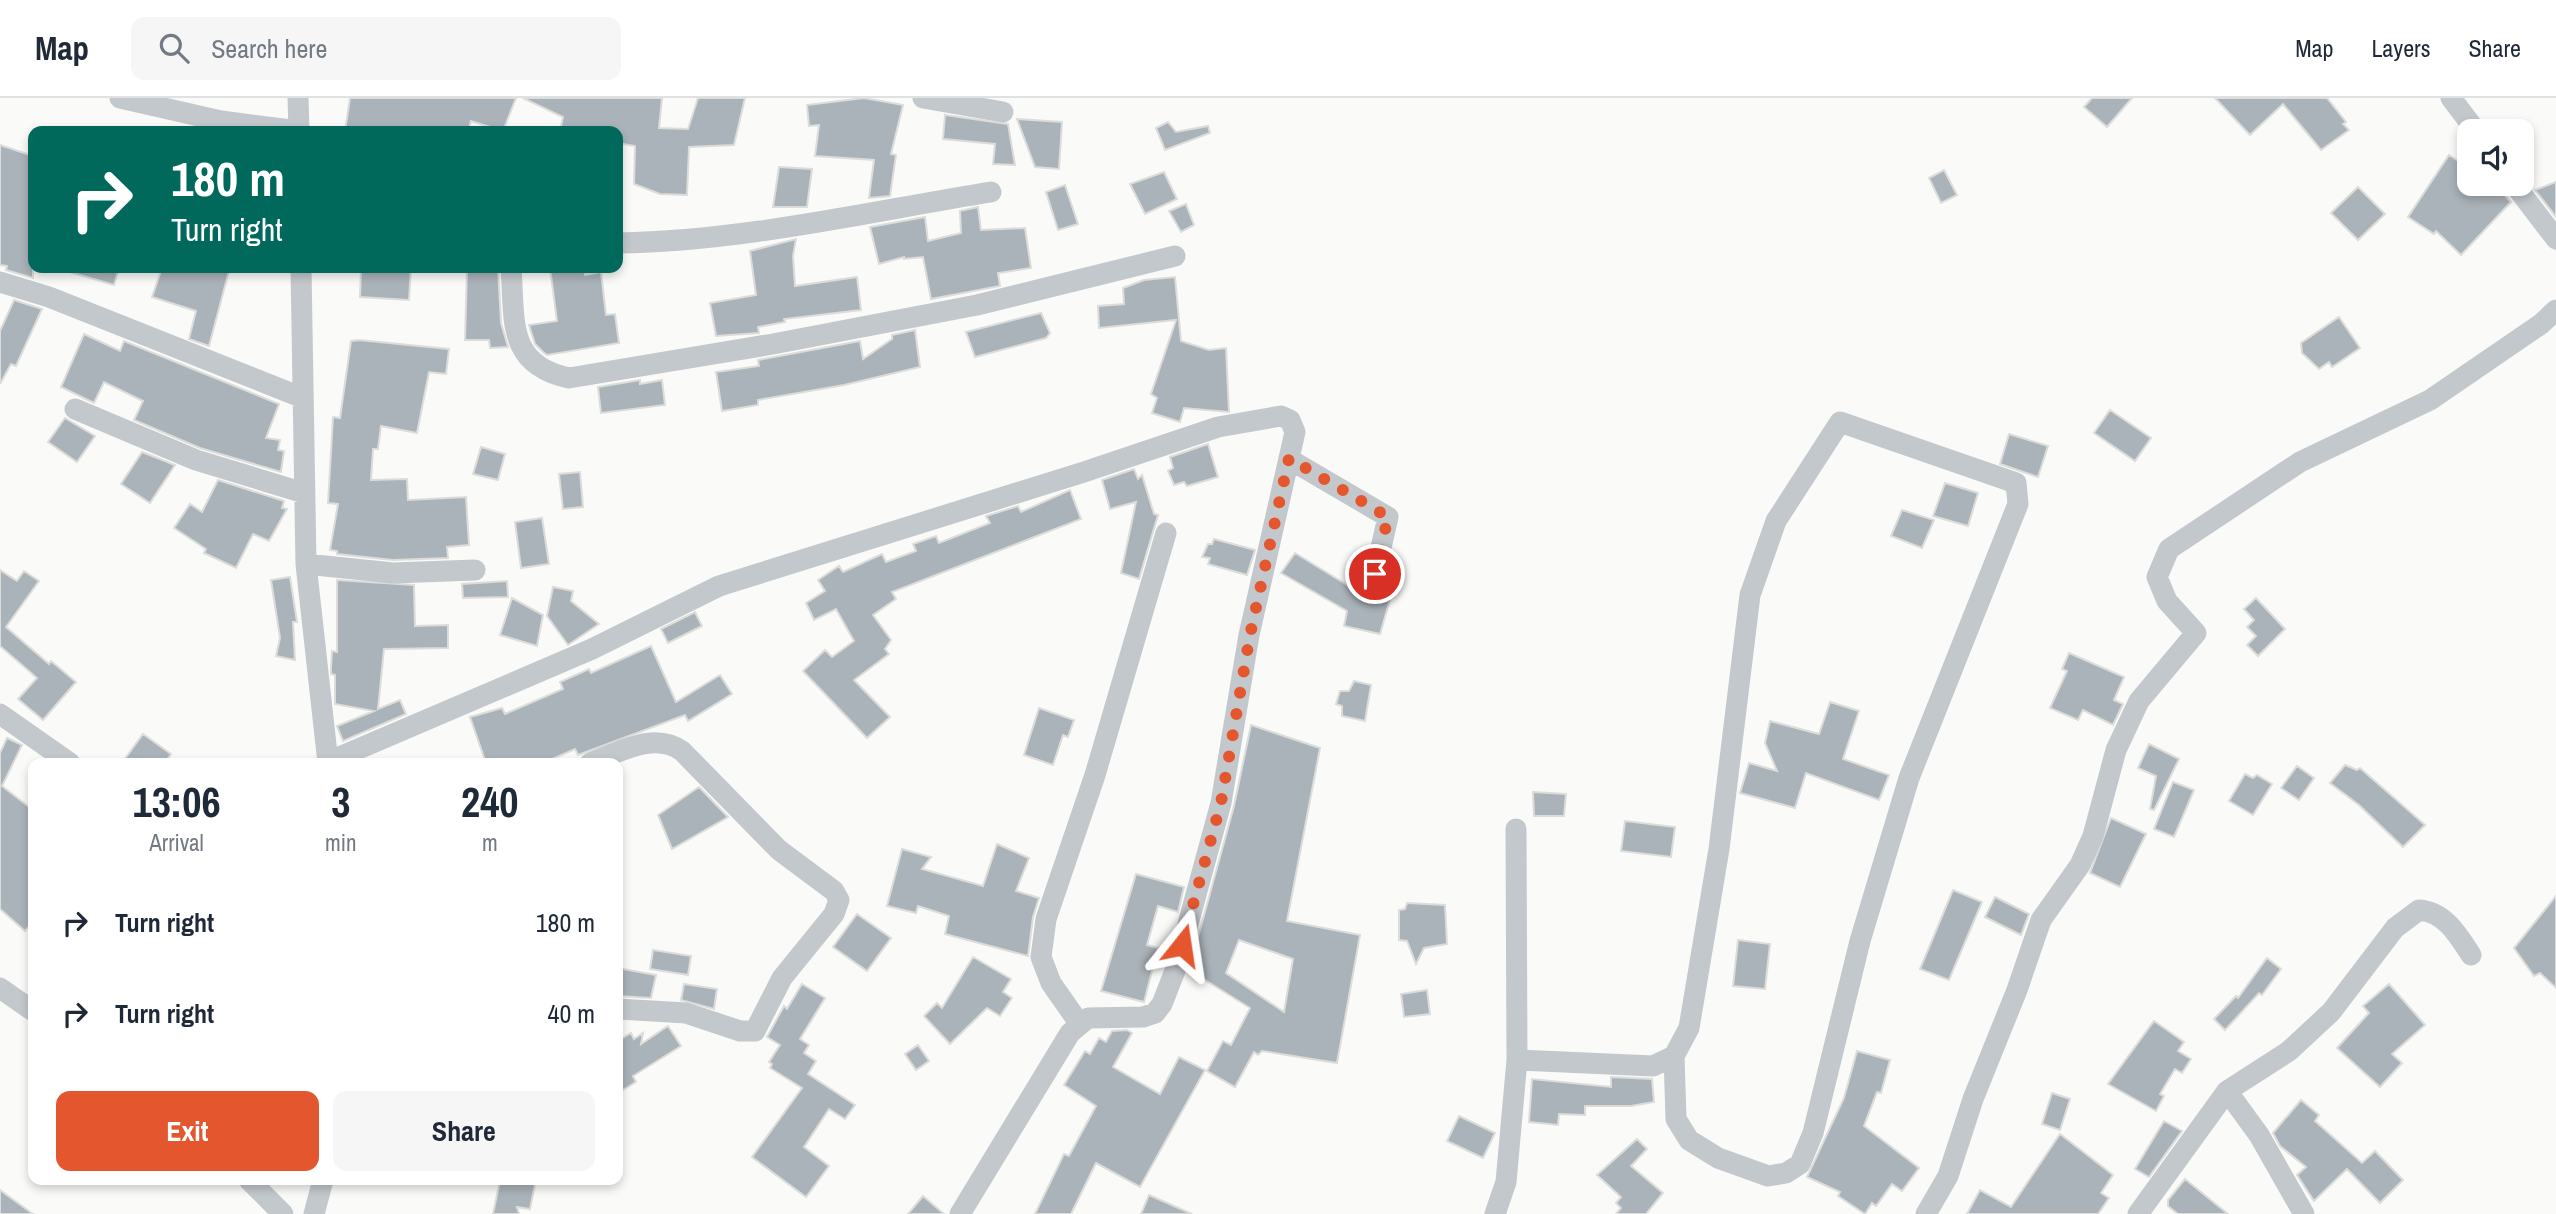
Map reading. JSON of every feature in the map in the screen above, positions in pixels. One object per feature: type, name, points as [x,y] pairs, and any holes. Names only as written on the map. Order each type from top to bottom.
[{"type":"street","points":[[120,98],[221,121],[260,126]]},
{"type":"street","points":[[298,98],[299,126]]},
{"type":"street","points":[[923,98],[1003,112]]},
{"type":"street","points":[[2451,98],[2467,119]]},
{"type":"street","points":[[623,243],[668,242],[771,232],[991,192]]},
{"type":"street","points":[[2523,196],[2556,239]]},
{"type":"street","points":[[512,273],[517,341],[546,373],[569,378],[774,344],[977,305],[1175,256]]},
{"type":"street","points":[[301,273],[306,564],[328,758]]},
{"type":"street","points":[[0,282],[49,297],[303,398]]},
{"type":"street","points":[[1926,1214],[1948,1176],[1973,1099],[2008,1013],[2041,920],[2080,865],[2094,836],[2116,750],[2139,701],[2196,633],[2167,601],[2157,577],[2169,549],[2300,462],[2430,400],[2541,324],[2556,310]]},
{"type":"street","points":[[75,409],[196,460],[304,492]]},
{"type":"street","points":[[337,758],[592,649],[719,586],[1071,476],[1218,426],[1281,416],[1290,420],[1295,432],[1250,635],[1221,803],[1176,968],[1155,1013],[1143,1017],[1088,1018],[1070,1033],[964,1213]]},
{"type":"street","points":[[1517,1060],[1653,1066],[1674,1056],[1689,1028],[1719,849],[1750,595],[1776,521],[1840,422],[2016,483],[2018,504],[1909,778],[1860,941],[1813,1133],[1800,1164],[1786,1173],[1768,1176],[1718,1158],[1689,1140],[1676,1119],[1674,1056]]},
{"type":"street","points":[[1289,458],[1388,517],[1375,574]]},
{"type":"street","points":[[1079,1023],[1051,983],[1041,957],[1046,919],[1095,775],[1166,533]]},
{"type":"street","points":[[306,564],[393,573],[475,570]]},
{"type":"street","points":[[0,714],[64,758]]},
{"type":"street","points":[[604,758],[647,742],[670,742],[779,850],[834,891],[838,900],[834,914],[782,978],[755,1031],[740,1031],[686,1013],[623,1009]]},
{"type":"street","points":[[1495,1214],[1506,1182],[1517,1060],[1517,830]]},
{"type":"street","points":[[2140,1213],[2189,1139],[2227,1091],[2289,1051],[2331,1013],[2395,928],[2419,910],[2432,911],[2455,930],[2471,955]]},
{"type":"street","points":[[0,988],[28,1008]]},
{"type":"street","points":[[2227,1091],[2259,1135],[2304,1214]]},
{"type":"street","points":[[253,1185],[283,1214]]},
{"type":"street","points":[[314,1214],[322,1185]]},
{"type":"building","points":[[350,98],[516,98],[505,126],[487,126],[471,121],[470,126],[346,126]]},
{"type":"building","points":[[523,98],[662,98],[659,128],[688,129],[698,98],[745,98],[734,145],[689,147],[687,195],[660,194],[634,184],[635,146],[623,144],[623,126],[561,126],[563,117]]},
{"type":"building","points":[[864,98],[903,105],[891,154],[896,155],[890,196],[869,198],[874,160],[815,156],[819,125],[809,126],[807,105]]},
{"type":"building","points":[[2092,98],[2132,98],[2107,127],[2084,107]]},
{"type":"building","points":[[2215,98],[2327,98],[2349,130],[2321,150],[2283,104],[2250,135]]},
{"type":"building","points":[[945,115],[1008,124],[1015,165],[993,164],[995,144],[943,139]]},
{"type":"building","points":[[1017,119],[1062,122],[1059,169],[1035,167]]},
{"type":"building","points":[[1168,122],[1176,132],[1208,126],[1210,133],[1165,150],[1156,128]]},
{"type":"building","points":[[0,145],[28,154],[28,273],[33,273],[33,278],[6,270],[7,266],[0,265]]},
{"type":"building","points":[[2449,155],[2457,160],[2457,196],[2506,196],[2511,202],[2461,255],[2436,231],[2434,234],[2408,217]]},
{"type":"building","points":[[779,167],[812,169],[807,207],[773,207]]},
{"type":"building","points":[[1944,170],[1957,195],[1941,203],[1929,178]]},
{"type":"building","points":[[1164,172],[1177,199],[1145,214],[1130,184]]},
{"type":"building","points":[[2556,182],[2556,217],[2535,190]]},
{"type":"building","points":[[1065,185],[1078,224],[1058,230],[1046,192]]},
{"type":"building","points":[[2358,187],[2385,214],[2358,240],[2331,213]]},
{"type":"building","points":[[1186,204],[1194,225],[1181,232],[1169,211]]},
{"type":"building","points":[[978,207],[981,230],[1025,228],[1031,268],[998,273],[1000,286],[931,299],[923,257],[904,257],[879,264],[870,227],[925,217],[928,241],[961,233],[960,211]]},
{"type":"building","points":[[796,239],[793,256],[795,286],[857,277],[861,310],[784,319],[785,322],[758,327],[759,333],[716,336],[710,303],[756,295],[750,251]]},
{"type":"building","points":[[73,273],[118,273],[114,285]]},
{"type":"building","points":[[160,273],[228,273],[209,346],[189,339],[196,311],[152,297]]},
{"type":"building","points":[[361,273],[411,273],[409,300],[360,297]]},
{"type":"building","points":[[467,273],[498,273],[501,323],[508,347],[490,348],[489,340],[465,340]]},
{"type":"building","points":[[551,273],[601,273],[606,315],[615,314],[619,343],[547,355],[535,344],[529,325],[557,321]]},
{"type":"building","points":[[1175,277],[1181,341],[1209,350],[1226,348],[1229,412],[1184,408],[1180,422],[1152,413],[1157,398],[1151,394],[1176,320],[1099,328],[1098,306],[1124,304],[1123,288],[1144,280]]},
{"type":"building","points":[[14,300],[42,309],[16,366],[11,364],[0,384],[0,331]]},
{"type":"building","points":[[1041,313],[1050,333],[1046,338],[975,357],[966,332]]},
{"type":"building","points":[[2339,317],[2360,348],[2332,367],[2329,362],[2319,369],[2302,353],[2301,343]]},
{"type":"building","points":[[915,330],[920,367],[844,385],[758,400],[758,405],[722,411],[716,372],[759,366],[758,360],[860,341],[863,359],[892,339],[892,335]]},
{"type":"building","points":[[84,334],[120,351],[124,341],[279,404],[266,438],[280,440],[278,450],[284,451],[281,472],[200,448],[134,420],[143,401],[104,382],[94,403],[61,387]]},
{"type":"building","points":[[351,341],[449,349],[446,374],[429,372],[417,433],[381,426],[378,449],[373,449],[371,480],[407,479],[408,500],[466,497],[469,545],[447,547],[448,558],[393,560],[337,554],[337,551],[330,550],[338,504],[328,503],[333,417],[340,418]]},
{"type":"building","points":[[640,380],[640,384],[662,380],[665,405],[601,413],[598,387]]},
{"type":"building","points":[[2110,410],[2151,438],[2135,461],[2094,433]]},
{"type":"building","points":[[65,418],[95,436],[77,462],[48,442]]},
{"type":"building","points":[[2009,434],[2048,446],[2038,477],[2000,464]]},
{"type":"building","points":[[1208,444],[1218,477],[1187,486],[1184,482],[1174,485],[1168,471],[1173,468],[1170,457]]},
{"type":"building","points":[[481,447],[505,454],[498,480],[473,474]]},
{"type":"building","points":[[142,452],[175,465],[150,503],[121,484]]},
{"type":"building","points":[[1134,469],[1138,479],[1142,475],[1154,514],[1158,515],[1139,579],[1121,573],[1136,502],[1110,509],[1102,480]]},
{"type":"building","points":[[580,472],[583,507],[563,509],[559,474]]},
{"type":"building","points":[[218,480],[284,501],[282,508],[287,509],[269,541],[253,534],[236,568],[204,553],[206,549],[174,528],[190,504],[202,512]]},
{"type":"building","points":[[1945,483],[1978,493],[1968,526],[1933,516]]},
{"type":"building","points":[[1070,490],[1081,519],[892,592],[896,599],[873,615],[891,640],[885,649],[889,654],[854,680],[890,717],[867,738],[803,671],[825,650],[832,657],[854,641],[836,609],[814,620],[806,603],[825,591],[818,580],[839,566],[843,572],[882,554],[886,562],[916,551],[913,544],[936,536],[939,543],[990,523],[986,516],[1018,506],[1021,512]]},
{"type":"building","points":[[1902,510],[1934,520],[1922,548],[1891,536]]},
{"type":"building","points":[[542,518],[549,564],[521,568],[515,522]]},
{"type":"building","points":[[1214,539],[1255,550],[1247,575],[1208,564],[1210,558],[1202,557],[1208,544],[1212,544]]},
{"type":"building","points":[[1295,553],[1349,586],[1362,576],[1366,583],[1373,587],[1384,583],[1388,577],[1396,579],[1380,634],[1344,626],[1347,611],[1281,573]]},
{"type":"building","points":[[0,570],[17,581],[24,571],[39,581],[6,627],[49,664],[51,661],[76,682],[43,720],[18,699],[37,678],[0,646]]},
{"type":"building","points":[[290,577],[297,622],[293,622],[295,660],[276,656],[280,638],[271,580]]},
{"type":"building","points":[[337,580],[414,585],[415,626],[448,625],[448,648],[384,649],[378,709],[400,700],[406,714],[343,741],[337,726],[374,711],[335,704],[335,675],[331,674],[331,668],[332,651],[337,652]]},
{"type":"building","points":[[507,581],[508,597],[463,598],[462,584]]},
{"type":"building","points":[[553,587],[573,591],[571,601],[599,624],[568,645],[547,616]]},
{"type":"building","points":[[512,598],[543,615],[537,646],[500,635]]},
{"type":"building","points":[[2256,598],[2285,629],[2258,656],[2247,645],[2256,636],[2247,627],[2254,620],[2244,609]]},
{"type":"building","points":[[695,612],[702,626],[668,643],[661,629]]},
{"type":"building","points":[[651,646],[676,702],[720,675],[732,694],[688,721],[685,715],[578,755],[575,749],[554,758],[484,758],[470,717],[502,708],[505,714],[563,689],[560,682],[589,669],[591,673]]},
{"type":"building","points":[[2069,653],[2124,677],[2114,700],[2123,704],[2113,725],[2083,710],[2078,720],[2050,708],[2067,671],[2062,669]]},
{"type":"building","points":[[1354,681],[1371,685],[1365,721],[1342,716],[1342,706],[1336,704],[1340,691],[1349,691]]},
{"type":"building","points":[[1830,702],[1859,711],[1843,759],[1889,775],[1879,800],[1806,773],[1795,808],[1740,793],[1749,763],[1777,771],[1765,743],[1770,721],[1819,734]]},
{"type":"building","points":[[1039,708],[1074,720],[1068,737],[1063,735],[1053,765],[1024,755]]},
{"type":"building","points":[[1251,725],[1320,748],[1287,921],[1360,935],[1337,1063],[1262,1051],[1258,1055],[1254,1052],[1235,1087],[1207,1071],[1223,1041],[1231,1045],[1250,1008],[1189,970],[1234,806]],"holes":[[[1239,940],[1293,959],[1284,1012],[1226,973]]]},
{"type":"building","points":[[143,734],[171,754],[168,758],[126,758]]},
{"type":"building","points":[[7,738],[22,745],[2,786],[28,806],[28,928],[25,931],[0,909],[0,753]]},
{"type":"building","points":[[2149,744],[2179,759],[2154,810],[2150,809],[2156,776],[2138,768]]},
{"type":"building","points":[[2345,765],[2357,770],[2360,768],[2425,825],[2403,847],[2359,805],[2330,783]]},
{"type":"building","points":[[2297,766],[2314,778],[2299,800],[2281,788]]},
{"type":"building","points":[[2245,774],[2253,778],[2257,775],[2272,784],[2253,815],[2229,801]]},
{"type":"building","points":[[2173,782],[2194,790],[2174,837],[2154,829]]},
{"type":"building","points":[[699,787],[728,817],[672,849],[658,815]]},
{"type":"building","points":[[1533,792],[1566,794],[1564,816],[1534,816]]},
{"type":"building","points":[[2111,818],[2146,834],[2120,887],[2090,873]]},
{"type":"building","points":[[1625,821],[1675,827],[1671,857],[1621,851]]},
{"type":"building","points":[[997,844],[1029,858],[1016,891],[1039,898],[1033,917],[1028,956],[945,934],[949,916],[918,906],[916,913],[887,906],[902,849],[931,857],[922,869],[983,886]]},
{"type":"building","points":[[1136,874],[1184,887],[1178,912],[1158,906],[1147,945],[1158,948],[1144,1002],[1101,991]]},
{"type":"building","points":[[1953,890],[1982,902],[1949,980],[1920,969]]},
{"type":"building","points":[[2556,896],[2556,988],[2540,973],[2534,976],[2514,948]]},
{"type":"building","points":[[1995,897],[2029,914],[2021,935],[1985,917]]},
{"type":"building","points":[[1407,903],[1445,905],[1447,944],[1424,948],[1416,964],[1407,941],[1399,940],[1399,910],[1405,909]]},
{"type":"building","points":[[857,914],[891,938],[867,971],[833,947]]},
{"type":"building","points":[[1738,940],[1770,944],[1765,989],[1733,986]]},
{"type":"building","points":[[653,950],[691,956],[688,975],[650,969]]},
{"type":"building","points":[[973,957],[1011,979],[1003,992],[1012,998],[1000,1016],[987,1008],[950,1044],[924,1016],[937,1003],[942,1008]]},
{"type":"building","points":[[2267,958],[2281,969],[2262,995],[2259,993],[2225,1030],[2214,1019],[2236,996],[2238,998]]},
{"type":"building","points":[[623,969],[656,975],[651,998],[623,996]]},
{"type":"building","points":[[684,984],[717,989],[714,1009],[681,1000]]},
{"type":"building","points":[[802,984],[825,998],[800,1039],[809,1045],[804,1053],[816,1061],[808,1074],[855,1105],[845,1119],[829,1109],[804,1147],[829,1166],[806,1197],[752,1157],[802,1088],[770,1068],[772,1064],[769,1062],[780,1045],[767,1037],[784,1006],[787,1009]]},
{"type":"building","points":[[2389,984],[2425,1025],[2392,1054],[2402,1063],[2380,1087],[2337,1048],[2369,1013],[2363,1006]]},
{"type":"building","points":[[1427,990],[1430,1014],[1404,1017],[1401,994]]},
{"type":"building","points":[[2154,1021],[2184,1042],[2178,1051],[2191,1059],[2182,1073],[2175,1069],[2160,1094],[2164,1096],[2156,1111],[2108,1084]]},
{"type":"building","points":[[668,1026],[681,1046],[633,1076],[636,1082],[623,1090],[623,1038],[631,1033],[634,1039],[643,1033],[641,1044]]},
{"type":"building","points":[[1127,1030],[1132,1033],[1113,1067],[1160,1094],[1179,1057],[1205,1070],[1140,1187],[1096,1163],[1071,1214],[1035,1214],[1064,1154],[1069,1156],[1096,1106],[1064,1085],[1085,1051],[1090,1054],[1099,1038],[1106,1042],[1112,1031]]},
{"type":"building","points":[[918,1045],[929,1061],[916,1070],[905,1054]]},
{"type":"building","points":[[1857,1051],[1890,1060],[1881,1093],[1877,1092],[1864,1126],[1919,1168],[1902,1191],[1892,1184],[1876,1206],[1872,1203],[1865,1214],[1838,1196],[1840,1192],[1807,1177],[1844,1098]]},
{"type":"building","points":[[1611,1077],[1652,1079],[1654,1102],[1631,1106],[1585,1106],[1585,1115],[1559,1114],[1558,1125],[1529,1122],[1532,1079],[1611,1087]]},
{"type":"building","points":[[2052,1093],[2070,1099],[2060,1130],[2042,1124]]},
{"type":"building","points":[[2301,1100],[2319,1115],[2315,1121],[2362,1163],[2375,1151],[2403,1180],[2380,1203],[2347,1169],[2314,1201],[2297,1175],[2306,1167],[2280,1146],[2273,1133]]},
{"type":"building","points":[[1459,1116],[1495,1133],[1483,1158],[1447,1141]]},
{"type":"building","points":[[2164,1121],[2182,1131],[2149,1177],[2135,1169]]},
{"type":"building","points":[[2060,1134],[2113,1175],[2101,1193],[2109,1198],[2098,1214],[1967,1214],[1980,1190],[2011,1207]]},
{"type":"building","points":[[1637,1139],[1647,1149],[1631,1166],[1663,1193],[1646,1214],[1616,1214],[1621,1208],[1616,1203],[1621,1197],[1597,1175]]},
{"type":"building","points":[[2185,1179],[2228,1214],[2178,1214],[2168,1206],[2168,1200]]},
{"type":"building","points":[[499,1185],[535,1185],[530,1209],[517,1207],[519,1214],[493,1214]]},
{"type":"building","points":[[0,1190],[33,1214],[0,1214]]},
{"type":"building","points":[[1149,1195],[1192,1214],[1141,1214]]},
{"type":"building","points":[[923,1196],[944,1214],[908,1214]]},
{"type":"route","points":[[1182,945],[1221,803],[1250,635],[1289,458],[1388,517],[1375,574]]}]
